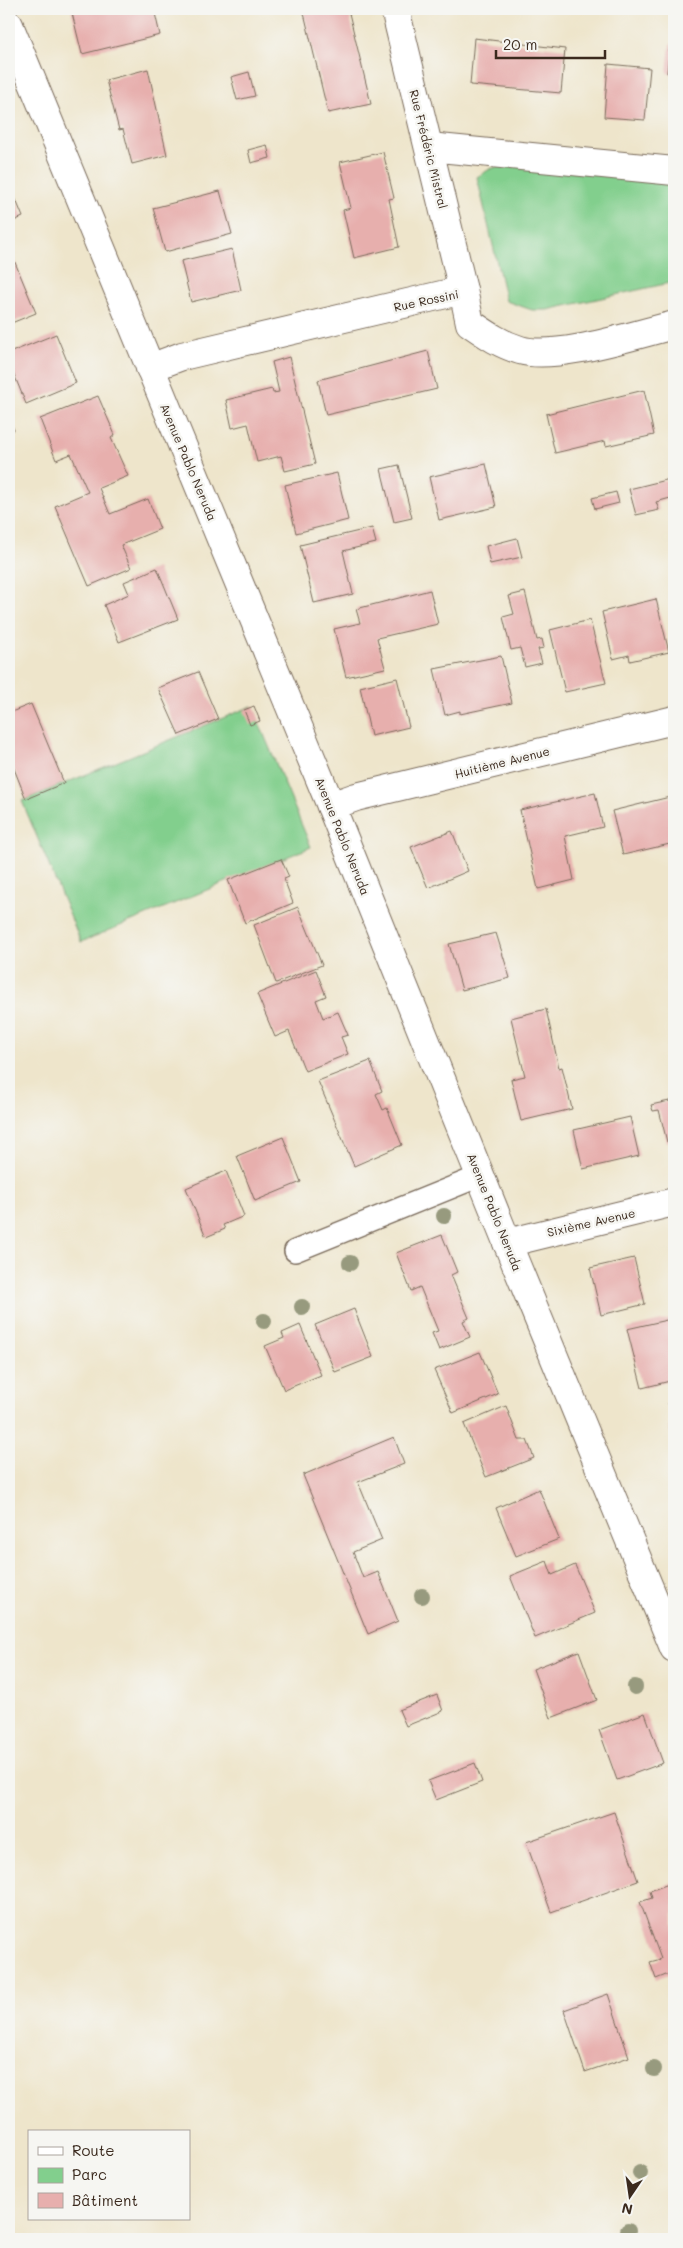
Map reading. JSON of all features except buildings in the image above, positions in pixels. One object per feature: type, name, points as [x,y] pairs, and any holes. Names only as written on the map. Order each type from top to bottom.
[{"type":"street","name":"Rue Frédéric Mistral","points":[[395,9],[463,290]]},
{"type":"street","name":"Avenue Pablo Neruda","points":[[9,25],[331,806],[507,1243],[674,1648]]},
{"type":"street","points":[[429,147],[674,171]]},
{"type":"street","name":"Rue Rossini","points":[[150,368],[182,356],[463,290],[470,323],[494,341],[522,351],[553,352],[674,325]]},
{"type":"street","name":"Huitième Avenue","points":[[331,806],[356,797],[674,720]]},
{"type":"street","name":"Sixième Avenue","points":[[507,1243],[674,1202]]},
{"type":"lane","points":[[295,1251],[480,1176]]},
{"type":"green space","points":[[505,164],[674,181],[674,282],[547,310],[532,310],[506,301],[477,177],[490,169]]},
{"type":"green space","points":[[252,706],[311,847],[81,942],[22,801]]}]
